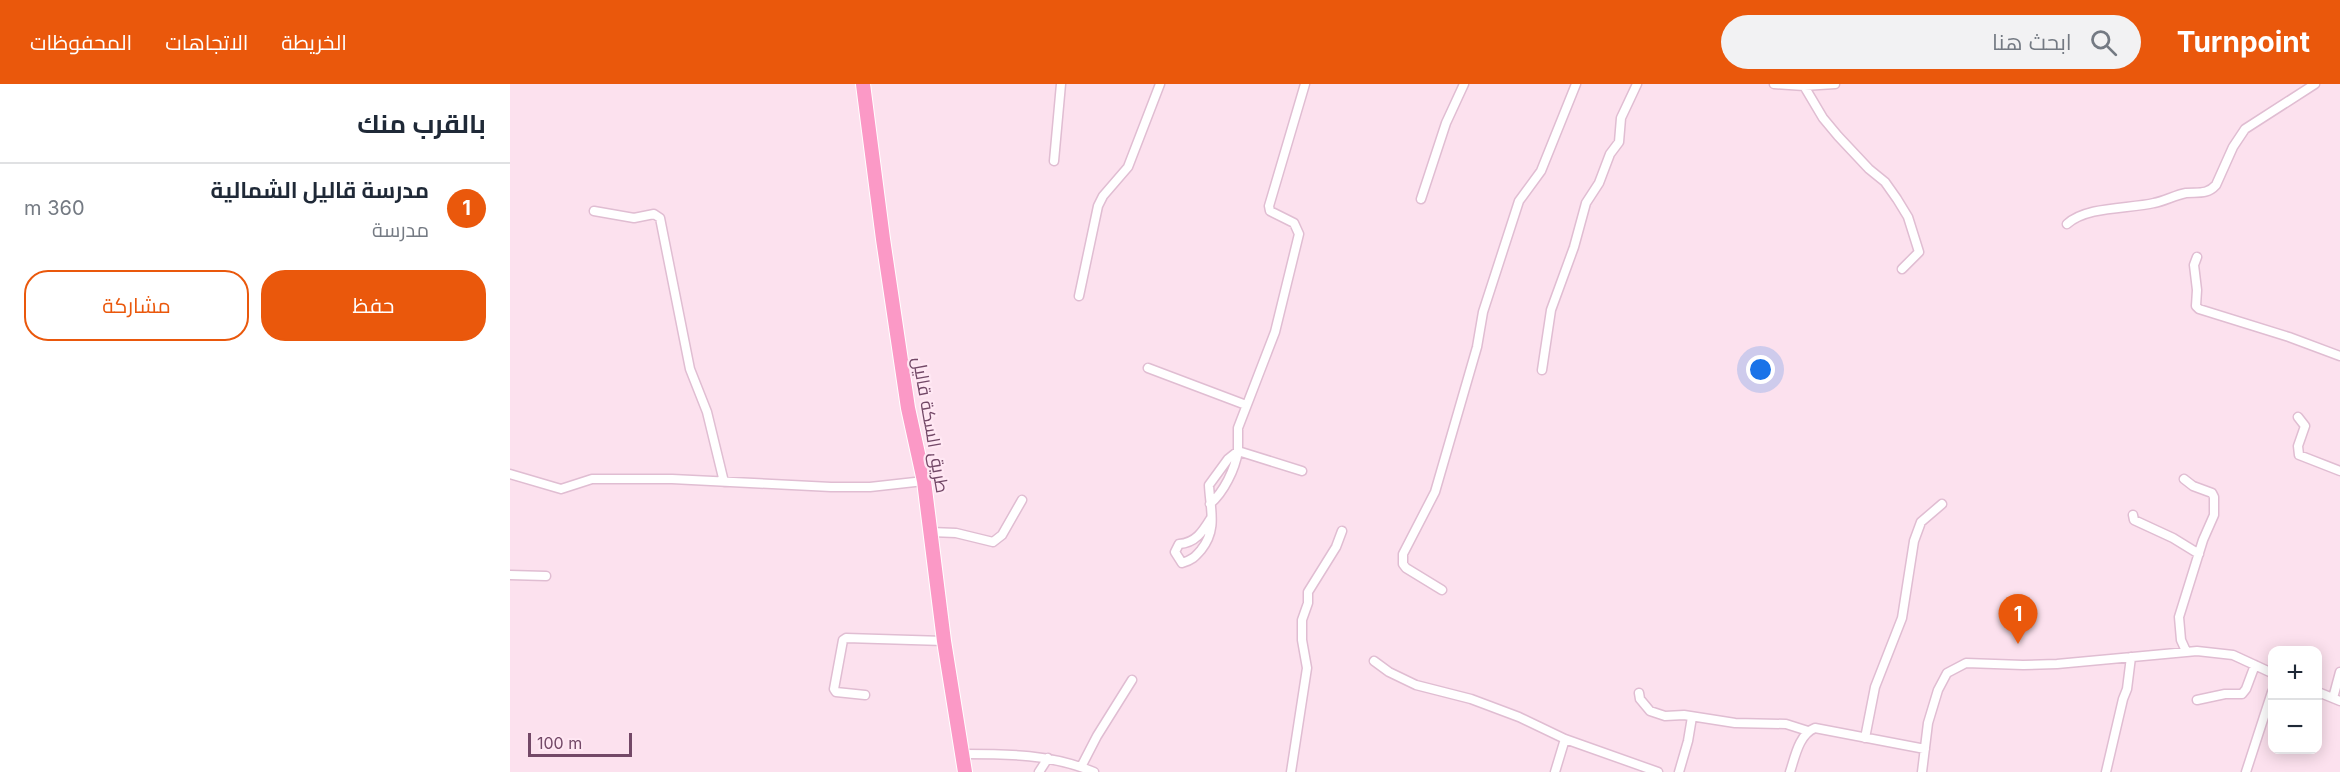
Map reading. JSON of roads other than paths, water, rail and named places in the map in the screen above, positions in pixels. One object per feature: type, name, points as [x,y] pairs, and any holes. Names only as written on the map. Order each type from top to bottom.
[{"type":"main road","name":"طريق السكة قاليل","points":[[863,84],[906,397],[924,481],[944,641],[965,772]]},
{"type":"street","points":[[1054,161],[1061,84]]},
{"type":"street","points":[[1079,296],[1098,206],[1103,196],[1128,167],[1160,84]]},
{"type":"street","points":[[1210,504],[1218,498],[1236,465],[1238,428],[1278,322],[1297,243],[1299,234],[1294,223],[1270,211],[1269,206],[1305,84]]},
{"type":"street","points":[[1421,199],[1446,123],[1464,84]]},
{"type":"street","points":[[1442,590],[1406,568],[1403,564],[1403,554],[1435,492],[1477,347],[1483,312],[1519,201],[1541,171],[1576,84]]},
{"type":"street","points":[[1542,370],[1551,310],[1574,247],[1586,203],[1599,183],[1610,154],[1619,142],[1621,118],[1637,84]]},
{"type":"street","points":[[1774,84],[1804,86],[1834,84]]},
{"type":"street","points":[[2067,224],[2083,214],[2157,203],[2187,193],[2211,190],[2217,185],[2233,147],[2245,129],[2315,84]]},
{"type":"street","points":[[1804,86],[1823,118],[1869,169],[1885,182],[1908,217],[1919,252],[1902,269]]},
{"type":"street","points":[[594,211],[634,218],[654,214],[660,218],[690,369],[707,412],[724,482]]},
{"type":"street","points":[[2197,258],[2194,265],[2196,306],[2199,309],[2289,337],[2340,356]]},
{"type":"street","points":[[1148,368],[1246,405]]},
{"type":"street","points":[[2298,417],[2305,426],[2298,446],[2300,455],[2340,471]]},
{"type":"street","points":[[1238,452],[1302,471]]},
{"type":"street","points":[[1211,518],[1199,535],[1188,543],[1179,544],[1175,552],[1182,562],[1193,560],[1208,541],[1213,527],[1209,485],[1228,459],[1238,452]]},
{"type":"street","points":[[510,474],[561,489],[592,478],[831,487],[870,487],[924,481]]},
{"type":"street","points":[[2184,480],[2212,493],[2214,497],[2214,515],[2179,617],[2181,640],[2186,651]]},
{"type":"street","points":[[1209,485],[1224,484]]},
{"type":"street","points":[[931,532],[956,533],[993,542],[1002,536],[1023,500]]},
{"type":"street","points":[[1865,738],[1875,687],[1902,618],[1914,541],[1921,522],[1942,504]]},
{"type":"street","points":[[2133,515],[2134,520],[2173,538],[2199,554]]},
{"type":"street","points":[[1291,772],[1307,668],[1302,640],[1302,620],[1308,603],[1308,592],[1336,547],[1342,531]]},
{"type":"street","points":[[510,575],[546,576]]},
{"type":"street","points":[[865,695],[836,692],[834,688],[843,640],[846,638],[944,641]]},
{"type":"street","points":[[1922,772],[1933,704],[1947,673],[1960,665],[1971,663],[2023,665],[2186,651],[2222,653],[2268,671]]},
{"type":"street","points":[[2106,772],[2127,689],[2131,657]]},
{"type":"street","points":[[1374,661],[1389,672],[1416,685],[1471,699],[1510,713],[1565,739],[1658,772]]},
{"type":"street","points":[[2197,700],[2226,694],[2242,694],[2255,666]]},
{"type":"street","points":[[2322,693],[2337,699],[2340,672]]},
{"type":"street","points":[[1081,767],[1097,736],[1132,680]]},
{"type":"street","points":[[1639,693],[1643,705],[1657,714],[1735,723],[1786,724],[1808,731],[1820,728],[1925,749]]},
{"type":"street","points":[[2246,772],[2269,700]]},
{"type":"street","points":[[1679,772],[1692,717]]},
{"type":"street","points":[[1790,772],[1799,746],[1808,731]]},
{"type":"street","points":[[1555,772],[1565,739]]},
{"type":"street","points":[[963,754],[1024,754],[1047,758],[1094,772]]},
{"type":"street","points":[[1039,772],[1047,758]]},
{"type":"place","name":"مدرسة قاليل الشمالية","points":[[2018,644]]}]
